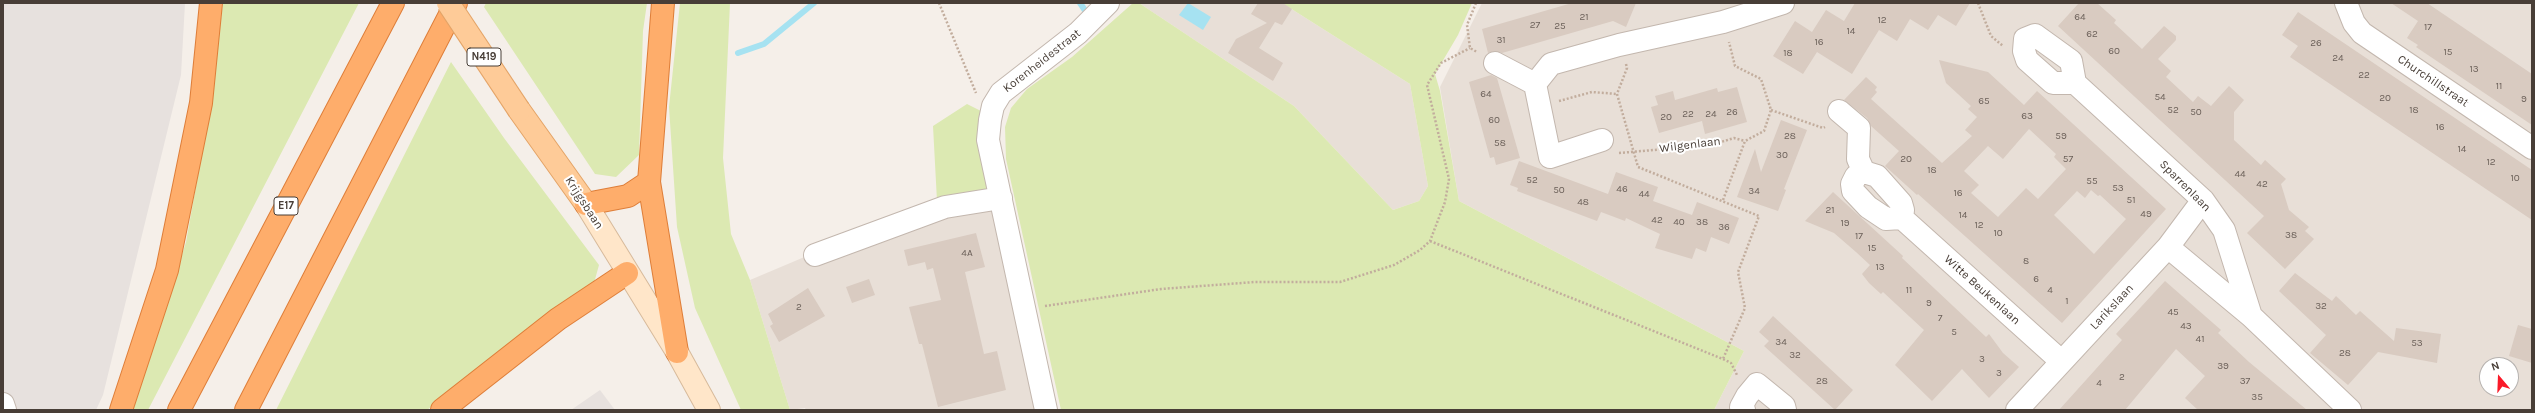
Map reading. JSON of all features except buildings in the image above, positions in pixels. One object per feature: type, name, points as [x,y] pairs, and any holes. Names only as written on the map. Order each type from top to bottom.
[{"type":"highway","points":[[121,410],[167,270],[201,102],[211,3]]},
{"type":"highway","name":"E17","points":[[179,410],[394,3]]},
{"type":"highway","points":[[246,410],[456,3]]},
{"type":"highway","points":[[663,3],[649,182],[677,352]]},
{"type":"highway","points":[[586,204],[628,196],[649,182]]},
{"type":"highway","points":[[442,410],[558,319],[627,274]]},
{"type":"main road","name":"Krijgsbaan","points":[[448,3],[519,110],[586,204],[627,274],[677,352],[709,410]]},
{"type":"street","name":"Korenheidestraat","points":[[1046,410],[988,140],[990,120],[993,106],[1001,92],[1078,33],[1108,3]]},
{"type":"street","points":[[1535,84],[1551,64],[1619,45],[1723,22],[1783,3]]},
{"type":"street","name":"Churchillstraat","points":[[2346,3],[2354,23],[2362,33],[2532,148]]},
{"type":"street","name":"Sparrenlaan","points":[[2025,38],[2035,35],[2071,61],[2076,83],[2203,200],[2224,230],[2251,316]]},
{"type":"street","points":[[1494,63],[1535,84]]},
{"type":"street","points":[[1535,84],[1550,157],[1602,140]]},
{"type":"street","name":"Witte Beukenlaan","points":[[1839,111],[1859,128],[1858,159],[1864,172],[1877,176],[1894,194],[1903,210],[1902,218],[2061,361]]},
{"type":"street","points":[[816,255],[945,207],[1001,198]]},
{"type":"street","name":"Larikslaan","points":[[2016,410],[2168,247],[2203,200]]},
{"type":"street","name":"Sparrenlaan","points":[[2168,247],[2251,316],[2350,410]]},
{"type":"street","points":[[1744,410],[1741,407],[1747,396],[1757,384],[1784,406],[1785,410]]},
{"type":"street","points":[[3,404],[5,410]]},
{"type":"path","points":[[939,3],[971,84],[990,120]]},
{"type":"path","points":[[1024,309],[1161,289],[1255,282],[1340,282],[1394,265],[1420,250],[1430,241],[1445,202],[1449,179],[1427,85],[1441,63],[1470,48],[1467,25],[1476,3]]},
{"type":"path","points":[[1978,3],[1991,36],[2011,52],[2025,38]]},
{"type":"path","points":[[1723,22],[1735,66],[1761,79],[1771,110],[1823,128],[1839,111]]},
{"type":"path","points":[[1430,241],[1723,359],[1745,308],[1738,272],[1759,216],[1723,200],[1638,167],[1617,94],[1627,68],[1619,45]]},
{"type":"path","points":[[1535,84],[1556,102],[1592,92],[1617,94]]},
{"type":"path","name":"Wilgenlaan","points":[[1634,152],[1711,145],[1734,138],[1745,141],[1764,131],[1771,110]]},
{"type":"path","points":[[1723,200],[1745,141]]},
{"type":"shaded area","points":[[3,3],[185,3],[181,75],[103,395],[96,410],[3,410]]},
{"type":"shaded area","points":[[1139,3],[1282,3],[1410,84],[1428,186],[1419,201],[1393,210],[1294,106]]},
{"type":"shaded area","points":[[1482,3],[2532,3],[2532,410],[1714,410],[1744,351],[1459,201],[1440,87]]},
{"type":"shaded area","points":[[988,189],[1038,410],[806,410],[805,408],[790,410],[750,280],[937,201]]},
{"type":"shaded area","points":[[600,390],[615,410],[571,410]]},
{"type":"green space","points":[[223,3],[359,3],[148,410],[133,410],[186,242],[208,119]]},
{"type":"green space","points":[[486,3],[647,3],[643,31],[639,155],[616,177],[595,174],[484,7]]},
{"type":"green space","points":[[680,3],[730,3],[723,158],[731,234],[750,280],[790,410],[741,410],[695,308],[677,227],[669,107]]},
{"type":"green space","points":[[1133,3],[1139,3],[1294,106],[1393,210],[1419,201],[1428,186],[1410,84],[1282,3],[1472,3],[1458,35],[1435,74],[1440,91],[1459,201],[1744,351],[1714,410],[1061,410],[1006,159],[1005,127],[1011,108],[1027,89],[1072,57]]},
{"type":"green space","points":[[451,62],[504,138],[599,265],[594,283],[427,410],[276,410]]},
{"type":"green space","points":[[967,104],[981,111],[988,189],[937,201],[933,126]]},
{"type":"water","points":[[1188,3],[1211,17],[1203,30],[1179,15]]},
{"type":"waterway","points":[[738,53],[764,44],[814,3]]},
{"type":"waterway","points":[[1080,3],[1086,12]]}]
